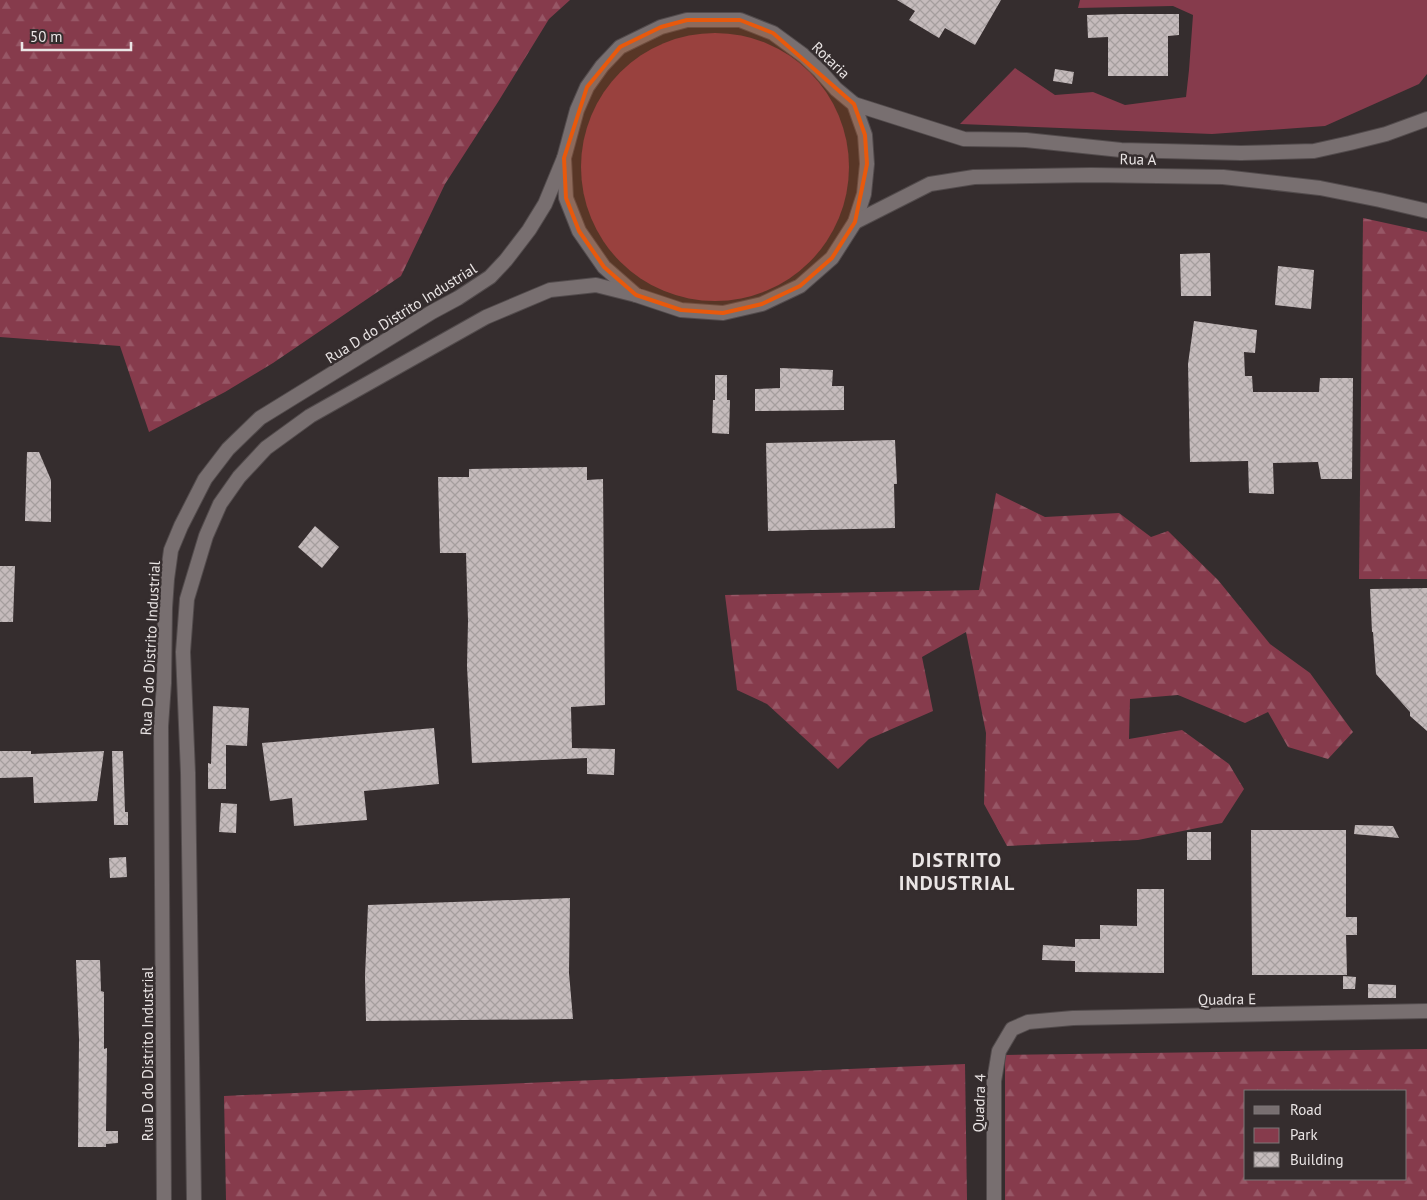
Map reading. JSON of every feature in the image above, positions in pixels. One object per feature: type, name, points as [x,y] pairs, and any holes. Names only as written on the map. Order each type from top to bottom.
[{"type":"street","name":"Rotaria","points":[[687,20],[740,20],[774,33],[803,55],[836,89],[854,104],[865,135],[867,164],[864,194],[855,222],[832,258],[800,286],[762,304],[723,313],[681,310],[636,295],[604,267],[580,231],[566,198],[564,158],[576,110],[587,87],[602,66],[620,47],[661,27],[687,20]]},
{"type":"street","name":"Rua A","points":[[854,104],[964,139],[1026,140],[1121,150],[1241,153],[1314,151],[1386,134],[1427,119]]},
{"type":"street","name":"Rua D do Distrito Industrial","points":[[164,1200],[161,726],[167,579],[172,550],[181,526],[205,479],[228,449],[260,418],[490,277],[529,230],[545,204],[564,158]]},
{"type":"street","name":"Rua A","points":[[855,222],[930,184],[974,177],[1091,174],[1223,177],[1320,188],[1427,211]]},
{"type":"street","points":[[194,1200],[188,773],[183,652],[187,599],[206,536],[220,504],[239,477],[266,448],[310,416],[486,317],[550,290],[596,285],[636,295]]},
{"type":"street","name":"Quadra E","points":[[1028,1022],[1080,1018],[1427,1011]]},
{"type":"street","name":"Quadra 4","points":[[994,1200],[994,1081],[999,1051],[1012,1029],[1028,1022]]},
{"type":"highlighted area","points":[[687,20],[740,20],[773,33],[854,104],[865,135],[867,164],[855,222],[832,258],[800,286],[762,304],[723,313],[681,310],[636,295],[604,267],[579,231],[566,198],[564,158],[587,87],[620,47],[661,27]]},
{"type":"green space","points":[[0,0],[570,0],[549,19],[445,184],[401,276],[273,363],[225,392],[149,432],[120,346],[0,337]]},
{"type":"green space","points":[[1080,0],[1427,0],[1427,74],[1419,84],[1325,126],[1212,134],[960,124],[1015,68],[1055,95],[1093,92],[1125,105],[1186,97],[1193,15],[1173,6],[1078,8]]},
{"type":"green space","points":[[715,33],[741,36],[766,43],[800,63],[810,72],[819,82],[839,116],[846,141],[849,167],[846,193],[839,218],[819,252],[810,262],[800,271],[766,291],[741,298],[715,301],[689,298],[664,291],[630,271],[620,262],[611,252],[591,218],[584,193],[581,167],[584,141],[591,116],[611,82],[620,72],[630,63],[664,43],[689,36]]},
{"type":"green space","points":[[1363,218],[1427,232],[1427,579],[1359,579]]},
{"type":"green space","points":[[996,493],[1045,517],[1119,513],[1151,537],[1168,531],[1218,580],[1270,644],[1310,673],[1353,732],[1328,759],[1288,747],[1268,712],[1245,723],[1178,695],[1130,699],[1129,739],[1182,730],[1229,764],[1244,789],[1222,823],[1138,840],[1007,846],[984,804],[986,733],[966,632],[922,657],[933,711],[869,739],[838,769],[767,704],[737,690],[725,595],[979,590]]},
{"type":"green space","points":[[1427,1049],[1427,1200],[1005,1200],[1005,1055]]},
{"type":"green space","points":[[965,1064],[967,1200],[226,1200],[224,1096]]},
{"type":"building","points":[[897,0],[1001,0],[975,45],[945,28],[939,38],[909,20],[915,11]]},
{"type":"building","points":[[1179,14],[1179,35],[1168,36],[1168,76],[1108,76],[1108,37],[1088,38],[1087,15]]},
{"type":"building","points":[[1055,69],[1074,72],[1072,84],[1053,81]]},
{"type":"building","points":[[1210,253],[1211,296],[1181,296],[1180,254]]},
{"type":"building","points":[[1278,266],[1314,270],[1311,309],[1275,305]]},
{"type":"building","points":[[1194,321],[1257,330],[1255,353],[1244,352],[1245,376],[1252,376],[1253,392],[1319,392],[1320,378],[1353,378],[1352,479],[1321,479],[1318,462],[1273,463],[1274,494],[1249,493],[1248,461],[1190,462],[1188,364]]},
{"type":"building","points":[[780,368],[833,370],[832,386],[844,386],[844,410],[755,411],[755,389],[780,388]]},
{"type":"building","points":[[715,375],[727,375],[727,400],[730,400],[729,434],[712,433]]},
{"type":"building","points":[[895,440],[897,484],[894,484],[895,528],[768,531],[766,443]]},
{"type":"building","points":[[27,452],[39,452],[51,480],[51,522],[25,521]]},
{"type":"building","points":[[587,467],[587,480],[603,479],[605,705],[571,707],[572,748],[615,749],[614,775],[587,774],[587,758],[472,763],[467,666],[466,553],[440,553],[438,477],[469,477],[469,469]]},
{"type":"building","points":[[315,526],[339,547],[322,568],[298,547]]},
{"type":"building","points":[[0,566],[15,566],[13,622],[0,622]]},
{"type":"building","points":[[1427,588],[1427,731],[1410,716],[1410,712],[1376,674],[1370,589]]},
{"type":"building","points":[[213,706],[249,708],[247,746],[226,745],[226,789],[208,789],[208,763],[211,764]]},
{"type":"building","points":[[434,728],[439,784],[364,791],[367,820],[294,826],[292,798],[270,801],[262,743]]},
{"type":"building","points":[[0,751],[31,751],[31,754],[104,751],[97,801],[34,803],[33,777],[0,778]]},
{"type":"building","points":[[112,751],[123,751],[125,812],[128,812],[128,825],[114,825]]},
{"type":"building","points":[[221,803],[237,804],[236,833],[219,832]]},
{"type":"building","points":[[1355,825],[1393,826],[1399,838],[1354,834]]},
{"type":"building","points":[[1251,830],[1346,830],[1346,917],[1357,917],[1357,935],[1346,935],[1347,975],[1252,975]]},
{"type":"building","points":[[1187,832],[1211,832],[1211,860],[1187,860]]},
{"type":"building","points":[[126,857],[127,877],[110,878],[109,858]]},
{"type":"building","points":[[1137,889],[1164,889],[1164,973],[1075,972],[1075,961],[1042,960],[1043,945],[1075,947],[1075,939],[1100,939],[1100,925],[1137,926]]},
{"type":"building","points":[[570,898],[569,973],[573,1019],[366,1021],[365,976],[368,905]]},
{"type":"building","points":[[76,960],[100,960],[101,991],[104,992],[104,1049],[107,1048],[106,1131],[118,1131],[118,1143],[106,1144],[106,1147],[78,1147],[79,1039]]},
{"type":"building","points":[[1343,976],[1356,977],[1355,989],[1343,989]]},
{"type":"building","points":[[1368,984],[1396,985],[1396,998],[1368,998]]},
{"type":"district","name":"DISTRITO INDUSTRIAL","points":[[957,872]]}]
